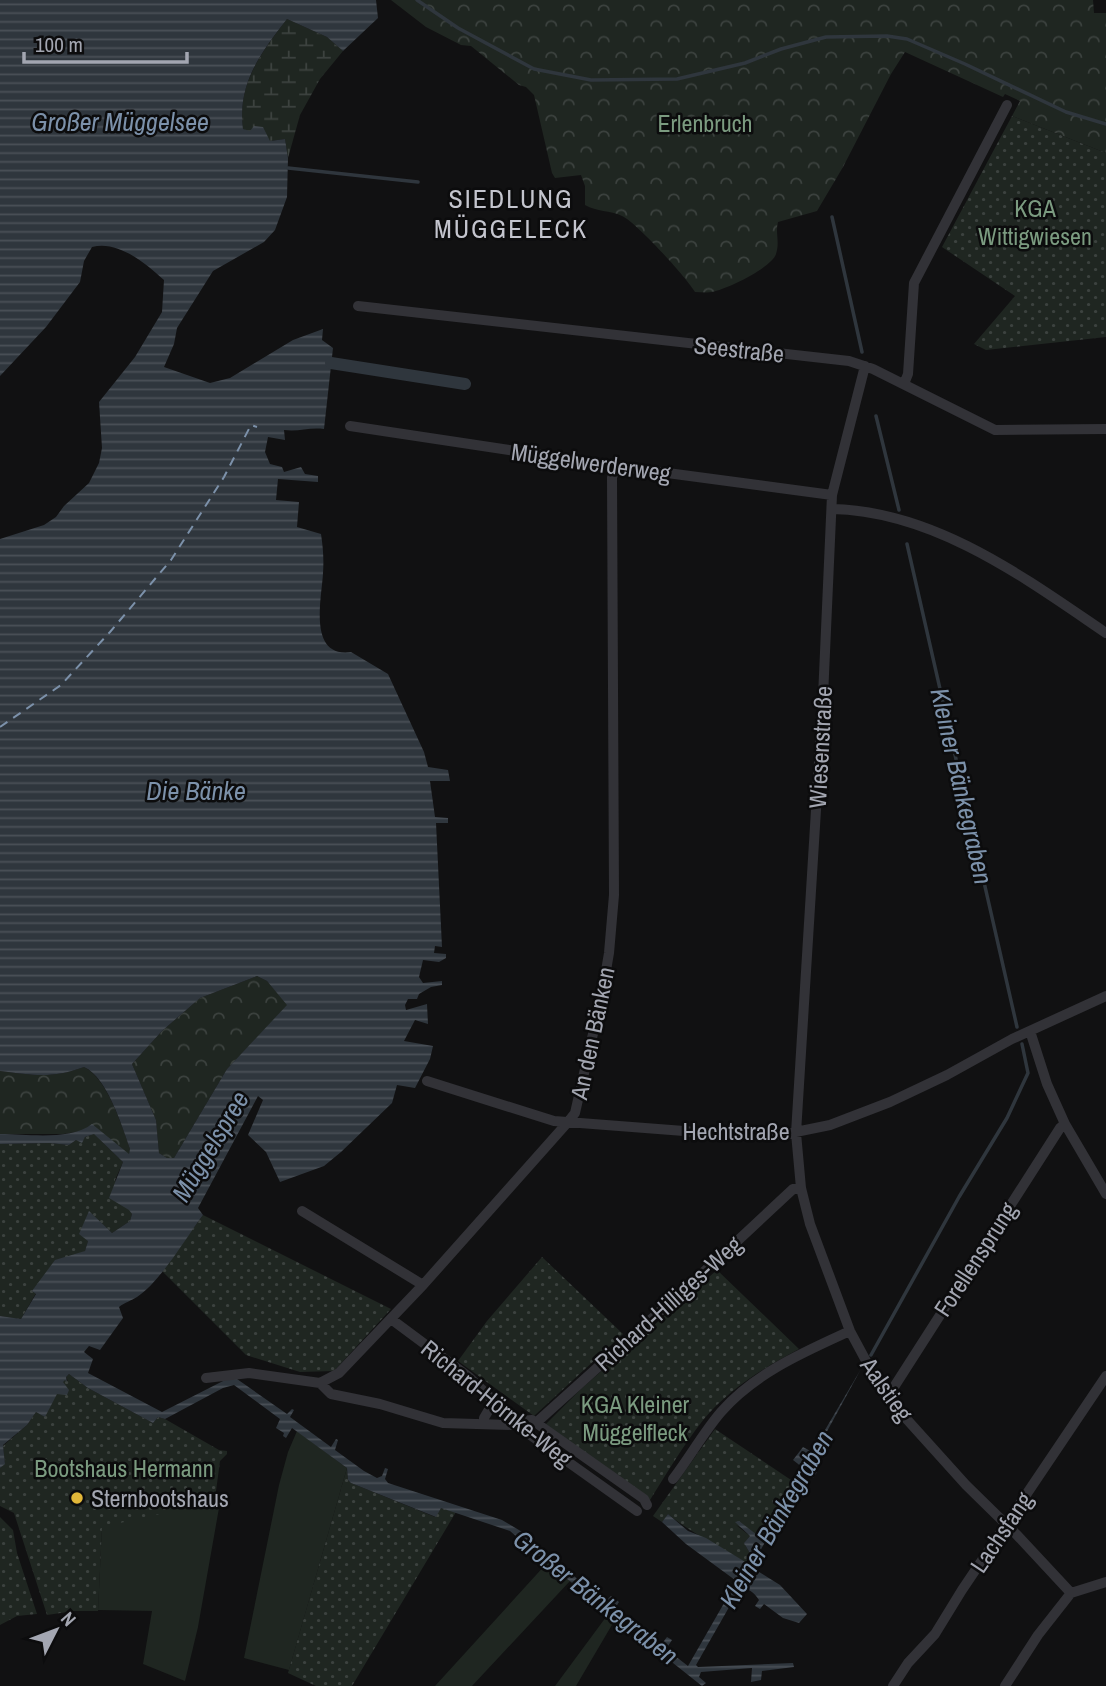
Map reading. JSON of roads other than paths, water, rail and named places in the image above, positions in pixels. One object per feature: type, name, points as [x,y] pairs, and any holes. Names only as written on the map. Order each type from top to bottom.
[{"type":"street","points":[[904,384],[908,374],[914,283],[1007,105]]},
{"type":"street","name":"Seestraße","points":[[358,306],[821,357],[865,366],[995,430],[1106,429]]},
{"type":"street","name":"Wiesenstraße","points":[[796,1133],[832,495],[865,366]]},
{"type":"street","name":"Müggelwerderweg","points":[[351,426],[615,466],[832,495]]},
{"type":"street","name":"An den Bänken","points":[[320,1383],[346,1367],[423,1286],[575,1113],[609,953],[614,895],[612,478],[615,466]]},
{"type":"street","points":[[832,509],[897,518],[957,542],[1031,582],[1106,633]]},
{"type":"street","name":"Hechtstraße","points":[[427,1080],[554,1121],[736,1135],[770,1136],[796,1133],[830,1125],[890,1102],[1106,996]]},
{"type":"street","points":[[1030,1031],[1047,1084],[1065,1124],[1106,1194]]},
{"type":"street","name":"Forellensprung","points":[[885,1395],[894,1387],[1065,1124]]},
{"type":"street","name":"Aalstieg","points":[[796,1133],[801,1188],[810,1224],[850,1331],[885,1395],[966,1485],[1071,1594]]},
{"type":"street","name":"Richard-Hilliges-Weg","points":[[537,1422],[793,1189],[801,1188]]},
{"type":"street","points":[[302,1211],[423,1286]]},
{"type":"street","name":"Richard-Hörnke-Weg","points":[[391,1319],[469,1377],[516,1424],[540,1443],[642,1508],[644,1499],[537,1422]]},
{"type":"street","points":[[673,1479],[724,1409],[749,1387],[802,1352],[850,1331]]},
{"type":"street","points":[[206,1378],[249,1373],[320,1383],[331,1394],[380,1404],[443,1423],[537,1422]]},
{"type":"street","name":"Lachsfang","points":[[894,1686],[908,1663],[935,1634],[1106,1376]]},
{"type":"street","points":[[484,1424],[484,1418],[494,1401]]},
{"type":"street","points":[[1005,1686],[1038,1635],[1071,1594],[1106,1582]]},
{"type":"water","name":"Die Bänke","points":[[0,0],[376,0],[378,18],[343,51],[327,37],[287,19],[260,57],[247,83],[242,112],[243,129],[250,131],[254,126],[263,127],[270,141],[285,139],[288,158],[287,197],[275,230],[264,242],[213,271],[177,328],[174,344],[164,367],[210,383],[230,378],[293,340],[323,329],[322,340],[333,348],[324,429],[284,430],[285,440],[268,437],[265,452],[270,464],[282,467],[284,472],[301,467],[305,474],[318,476],[318,482],[278,479],[276,500],[299,502],[297,527],[321,534],[323,563],[320,624],[328,646],[337,651],[351,652],[388,674],[424,752],[428,767],[448,770],[450,781],[430,781],[435,817],[448,818],[448,823],[436,823],[442,947],[435,946],[434,953],[446,954],[446,958],[439,962],[423,960],[419,977],[423,983],[442,981],[442,985],[431,987],[419,994],[417,999],[408,999],[405,1005],[406,1010],[427,1004],[428,1024],[415,1020],[404,1041],[433,1046],[430,1059],[415,1088],[397,1085],[392,1103],[341,1152],[324,1166],[280,1182],[266,1152],[248,1135],[263,1100],[258,1096],[198,1208],[203,1215],[155,1281],[137,1297],[119,1307],[123,1318],[100,1350],[89,1346],[84,1352],[93,1359],[88,1373],[162,1412],[227,1379],[237,1379],[287,1414],[294,1410],[290,1417],[331,1447],[336,1439],[338,1440],[335,1450],[377,1478],[382,1476],[385,1468],[388,1469],[385,1479],[388,1483],[502,1520],[524,1533],[606,1601],[611,1596],[619,1602],[615,1608],[661,1645],[667,1637],[672,1640],[666,1649],[688,1666],[735,1580],[686,1544],[662,1522],[668,1514],[688,1531],[706,1538],[747,1563],[751,1555],[744,1543],[750,1536],[735,1522],[739,1521],[761,1538],[802,1467],[793,1460],[803,1447],[812,1452],[861,1369],[819,1446],[826,1451],[819,1460],[813,1457],[807,1466],[817,1472],[813,1478],[804,1473],[751,1567],[780,1585],[807,1614],[799,1623],[783,1618],[764,1604],[760,1609],[755,1606],[759,1600],[755,1595],[740,1588],[696,1665],[793,1663],[794,1667],[762,1671],[761,1680],[751,1682],[752,1668],[701,1672],[699,1677],[706,1683],[702,1686],[510,1531],[441,1508],[436,1517],[351,1483],[348,1480],[347,1468],[292,1428],[286,1438],[283,1436],[284,1433],[276,1428],[280,1419],[234,1385],[223,1388],[165,1419],[158,1417],[153,1423],[88,1388],[69,1374],[66,1377],[67,1382],[63,1382],[69,1390],[67,1395],[57,1394],[45,1417],[36,1412],[27,1425],[3,1445],[5,1464],[0,1468],[0,1316],[21,1319],[36,1294],[32,1291],[55,1260],[85,1251],[88,1241],[79,1234],[89,1211],[112,1233],[130,1221],[132,1214],[109,1198],[123,1162],[94,1134],[85,1137],[82,1143],[76,1140],[69,1145],[0,1144],[0,1134],[60,1135],[92,1124],[129,1154],[130,1149],[107,1091],[92,1072],[84,1067],[52,1075],[0,1071],[0,539],[44,525],[56,517],[89,483],[99,463],[102,448],[99,402],[135,357],[162,312],[164,280],[140,260],[121,250],[92,247],[84,261],[80,282],[46,327],[0,376]],"holes":[[[257,976],[267,981],[287,1005],[227,1069],[174,1158],[167,1158],[159,1153],[156,1120],[132,1064],[162,1031],[200,998]]]},
{"type":"waterway","points":[[417,0],[458,28],[534,69],[591,80],[677,79],[745,63],[781,49],[826,37],[887,36],[907,39],[1066,112],[1106,124]]},
{"type":"waterway","points":[[288,168],[418,182]]},
{"type":"waterway","name":"Kleiner Bänkegraben","points":[[832,217],[862,352]]},
{"type":"waterway","points":[[331,363],[465,384]]},
{"type":"waterway","name":"Kleiner Bänkegraben","points":[[876,416],[899,510]]},
{"type":"waterway","name":"Kleiner Bänkegraben","points":[[907,544],[1017,1027]]},
{"type":"waterway","name":"Kleiner Bänkegraben","points":[[871,1355],[959,1197],[1007,1118],[1028,1073],[1022,1044]]},
{"type":"place","name":"Sternbootshaus","points":[[77,1498]]},
{"type":"district","name":"SIEDLUNG MÜGGELECK","points":[[511,213]]},
{"type":"water label","name":"Großer Müggelsee","points":[[120,121]]},
{"type":"water label","name":"Müggelspree","points":[[210,1146]]},
{"type":"water label","name":"Großer Bänkegraben","points":[[596,1597]]},
{"type":"park label","name":"Erlenbruch","points":[[705,123]]},
{"type":"park label","name":"KGA Wittigwiesen","points":[[1035,222]]},
{"type":"park label","name":"KGA Kleiner Müggelfleck","points":[[635,1418]]},
{"type":"park label","name":"Bootshaus Hermann","points":[[124,1468]]}]
